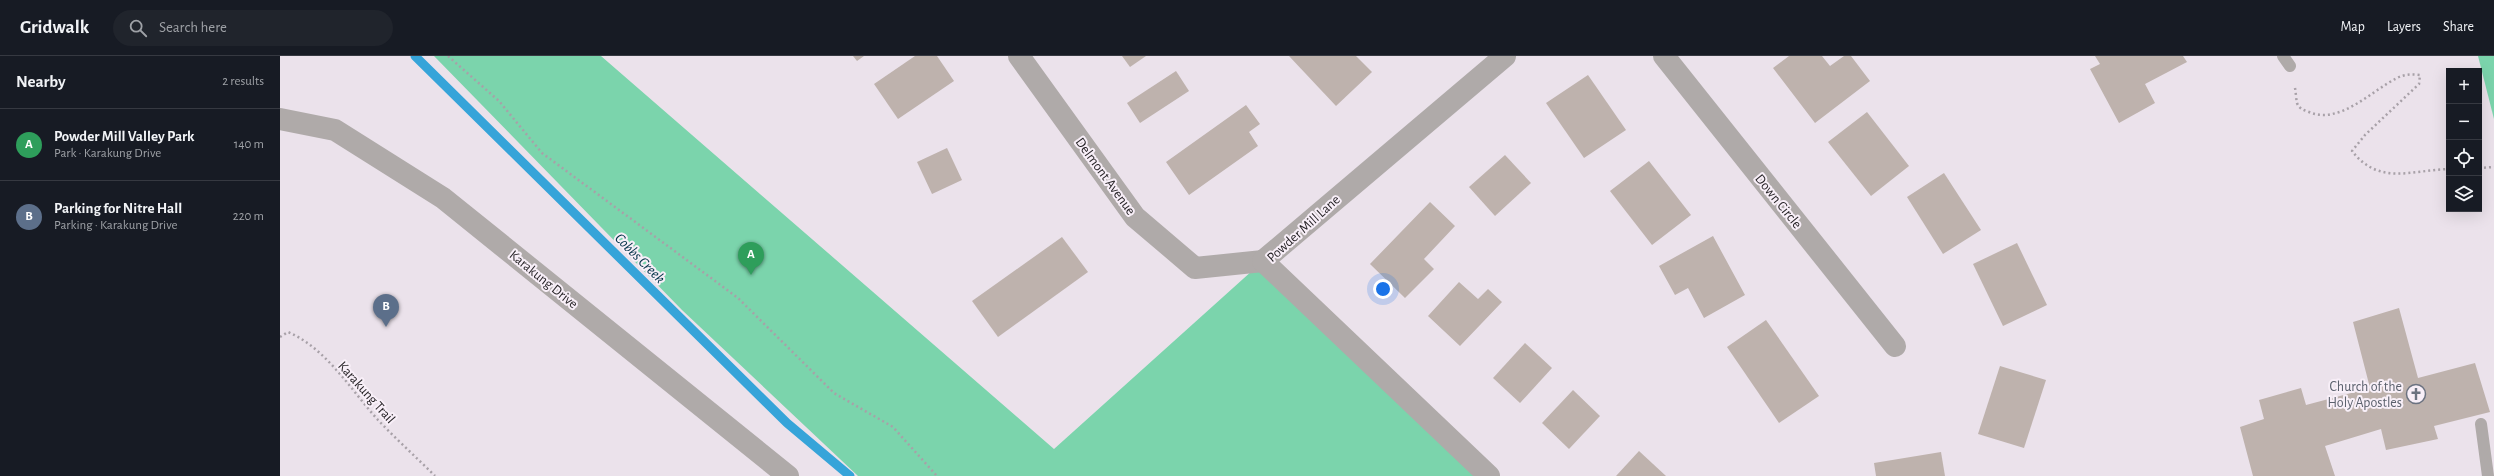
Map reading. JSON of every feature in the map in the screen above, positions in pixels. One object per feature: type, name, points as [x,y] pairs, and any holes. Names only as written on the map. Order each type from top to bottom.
[{"type":"street","name":"Delmont Avenue","points":[[1018,56],[1135,217],[1195,268],[1263,261]]},
{"type":"street","name":"Powder Mill Lane","points":[[1489,476],[1263,261],[1505,56]]},
{"type":"street","name":"Down Circle","points":[[1664,56],[1895,346]]},
{"type":"street","name":"Karakung Drive","points":[[280,119],[335,130],[443,198],[788,476]]},
{"type":"lane","points":[[2481,424],[2488,476]]},
{"type":"path","points":[[448,56],[499,101],[542,153],[738,298],[834,393],[893,427],[937,476]]},
{"type":"path","points":[[2287,61],[2297,103],[2301,109],[2313,114],[2326,114],[2347,109],[2398,78],[2409,74],[2420,75],[2419,84],[2365,135],[2352,151],[2361,162],[2391,175],[2446,169]]},
{"type":"path","points":[[2482,168],[2494,167]]},
{"type":"path","name":"Karakung Trail","points":[[280,337],[288,332],[301,338],[336,370],[378,420],[435,476]]},
{"type":"green space","points":[[434,56],[601,56],[1054,449],[1263,261],[1489,476],[858,476],[682,310]]},
{"type":"green space","points":[[2478,56],[2494,56],[2494,119],[2482,68]]},
{"type":"building","points":[[853,56],[864,56],[857,61]]},
{"type":"building","points":[[915,56],[937,56],[954,81],[898,119],[874,84]]},
{"type":"building","points":[[1122,56],[1146,56],[1130,67]]},
{"type":"building","points":[[1289,56],[1356,56],[1372,72],[1336,106]]},
{"type":"building","points":[[1789,56],[1822,56],[1830,66],[1844,56],[1851,56],[1870,81],[1815,123],[1773,68]]},
{"type":"building","points":[[2095,56],[2183,56],[2187,62],[2145,84],[2155,103],[2119,123],[2090,69],[2100,64]]},
{"type":"building","points":[[1176,71],[1189,91],[1140,123],[1127,103]]},
{"type":"building","points":[[1588,75],[1626,130],[1584,158],[1546,103]]},
{"type":"building","points":[[1246,105],[1260,124],[1249,132],[1258,146],[1189,195],[1166,162]]},
{"type":"building","points":[[1867,112],[1909,166],[1871,196],[1828,142]]},
{"type":"building","points":[[947,148],[962,180],[932,194],[917,162]]},
{"type":"building","points":[[1505,155],[1531,183],[1495,216],[1469,187]]},
{"type":"building","points":[[1649,161],[1691,215],[1652,245],[1610,191]]},
{"type":"building","points":[[1944,173],[1981,230],[1943,254],[1907,197]]},
{"type":"building","points":[[1430,202],[1455,226],[1424,259],[1434,269],[1405,298],[1370,264]]},
{"type":"building","points":[[1713,236],[1745,295],[1704,318],[1688,288],[1675,295],[1659,266]]},
{"type":"building","points":[[1062,237],[1088,272],[998,337],[972,301]]},
{"type":"building","points":[[2017,243],[2047,305],[2003,326],[1973,264]]},
{"type":"building","points":[[1459,282],[1478,299],[1488,289],[1502,302],[1460,346],[1428,316]]},
{"type":"building","name":"Church of the Holy Apostles","points":[[2399,308],[2418,378],[2475,363],[2490,412],[2434,426],[2438,439],[2386,450],[2381,429],[2325,446],[2335,476],[2253,476],[2240,427],[2264,419],[2259,400],[2301,388],[2306,405],[2370,388],[2353,322]]},
{"type":"building","points":[[1766,320],[1819,396],[1779,423],[1727,347]]},
{"type":"building","points":[[1525,343],[1552,368],[1520,403],[1493,378]]},
{"type":"building","points":[[2000,366],[2046,380],[2024,448],[1978,434]]},
{"type":"building","points":[[1573,390],[1600,416],[1569,449],[1542,423]]},
{"type":"building","points":[[1639,451],[1666,476],[1616,476]]},
{"type":"building","points":[[1941,452],[1945,476],[1876,476],[1874,463]]},
{"type":"waterway","name":"Cobbs Creek","points":[[415,56],[787,423],[850,476]]},
{"type":"place","name":"Powder Mill Valley Park","points":[[751,275]]},
{"type":"place","name":"Parking for Nitre Hall","points":[[386,327]]},
{"type":"place","name":"Church of the Holy Apostles","points":[[2416,394]]}]
